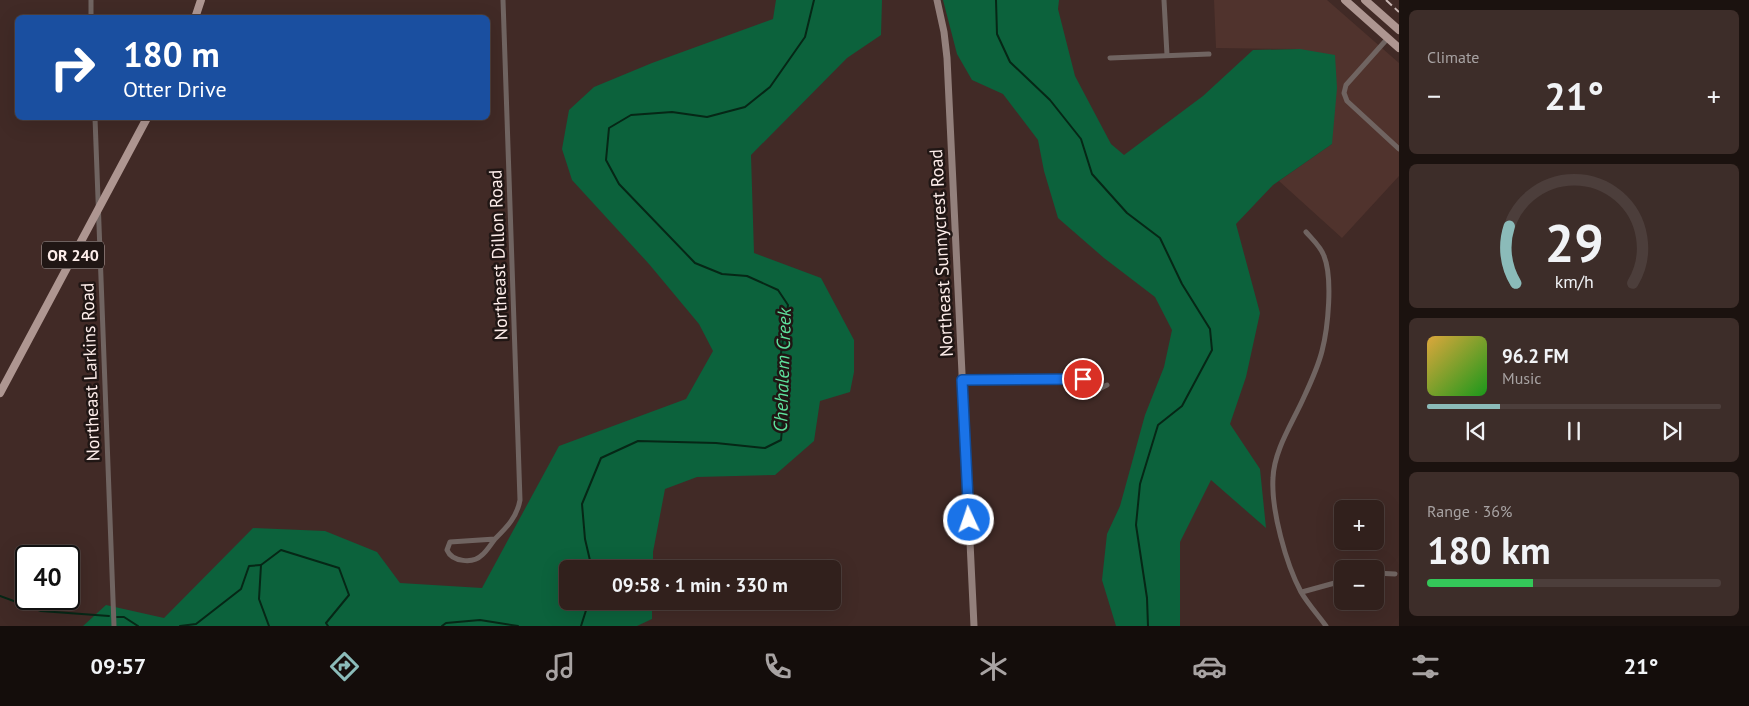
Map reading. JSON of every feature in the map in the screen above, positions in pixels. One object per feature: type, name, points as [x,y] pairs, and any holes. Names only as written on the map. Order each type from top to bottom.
[{"type":"main road","points":[[196,15],[201,0]]},
{"type":"main road","points":[[1345,0],[1399,48]]},
{"type":"main road","points":[[1365,0],[1399,30]]},
{"type":"main road","name":"OR 240","points":[[0,393],[146,120]]},
{"type":"street","points":[[91,0],[91,15]]},
{"type":"street","name":"Northeast Dillon Road","points":[[495,539],[509,525],[518,510],[520,486],[503,0]]},
{"type":"street","name":"Northeast Sunnycrest Road","points":[[937,0],[947,58],[974,626]]},
{"type":"street","points":[[1164,0],[1167,56]]},
{"type":"street","points":[[1388,38],[1346,85],[1344,93],[1347,101],[1399,149]]},
{"type":"street","points":[[1110,58],[1209,54]]},
{"type":"street","name":"Northeast Larkins Road","points":[[95,120],[114,626]]},
{"type":"street","points":[[1306,232],[1320,248],[1326,263],[1328,290],[1324,337],[1322,351],[1312,380],[1279,453],[1273,478],[1274,497],[1284,548],[1302,592],[1326,626]]},
{"type":"street","points":[[962,380],[1083,379],[1088,380],[1096,390],[1107,385]]},
{"type":"street","points":[[495,539],[482,556],[472,560],[456,559],[449,555],[447,550],[450,542],[495,539]]},
{"type":"street","points":[[1384,573],[1395,574]]},
{"type":"street","points":[[1302,592],[1334,583]]},
{"type":"shaded area","points":[[1214,0],[1327,0],[1399,63],[1399,176],[1342,238],[1279,181],[1332,144],[1300,49],[1216,48]]},
{"type":"green space","points":[[776,0],[882,0],[881,35],[847,58],[751,155],[754,253],[821,278],[854,340],[854,372],[850,392],[820,401],[814,441],[775,475],[697,477],[665,489],[653,560],[559,560],[559,610],[652,610],[652,619],[637,626],[83,626],[106,605],[164,618],[253,528],[325,531],[377,552],[400,583],[482,588],[559,446],[686,399],[713,351],[699,324],[649,264],[572,180],[562,149],[569,110],[594,87],[652,63],[773,19]]},
{"type":"green space","points":[[943,0],[1059,0],[1058,9],[1075,76],[1111,144],[1124,155],[1203,96],[1253,50],[1300,49],[1335,55],[1337,88],[1332,144],[1273,185],[1236,224],[1260,313],[1246,377],[1230,424],[1260,469],[1266,528],[1211,480],[1180,542],[1180,626],[1116,626],[1102,580],[1107,534],[1120,506],[1145,415],[1164,367],[1172,330],[1155,297],[1104,258],[1058,218],[1044,171],[1038,140],[1003,94],[972,80],[957,54]]},
{"type":"waterway","name":"Chehalem Creek","points":[[590,560],[585,539],[582,504],[601,458],[638,441],[716,443],[765,448],[781,440],[785,397],[780,360],[788,305],[778,290],[747,276],[722,274],[695,263],[619,184],[606,160],[609,128],[631,115],[672,112],[707,117],[745,107],[770,87],[805,37],[814,0]]},
{"type":"waterway","points":[[996,0],[997,34],[1010,62],[1050,100],[1081,139],[1092,174],[1127,213],[1160,238],[1182,284],[1210,329],[1212,350],[1182,406],[1158,425],[1140,484],[1136,525],[1147,598],[1148,626]]},
{"type":"waterway","name":"Chehalem Creek","points":[[269,626],[259,599],[261,565],[281,550],[339,568],[349,595],[326,623],[328,626]]},
{"type":"waterway","points":[[180,626],[196,624],[241,589],[249,566],[261,565]]},
{"type":"waterway","points":[[0,596],[41,611],[109,616]]},
{"type":"waterway","name":"Chehalem Creek","points":[[581,626],[586,610]]},
{"type":"waterway","points":[[117,617],[124,617],[138,626]]},
{"type":"waterway","name":"Chehalem Creek","points":[[442,626],[446,623],[480,620],[518,626]]},
{"type":"railway","points":[[1386,0],[1399,12]]},
{"type":"route","points":[[969,520],[962,380],[1083,379]]}]
